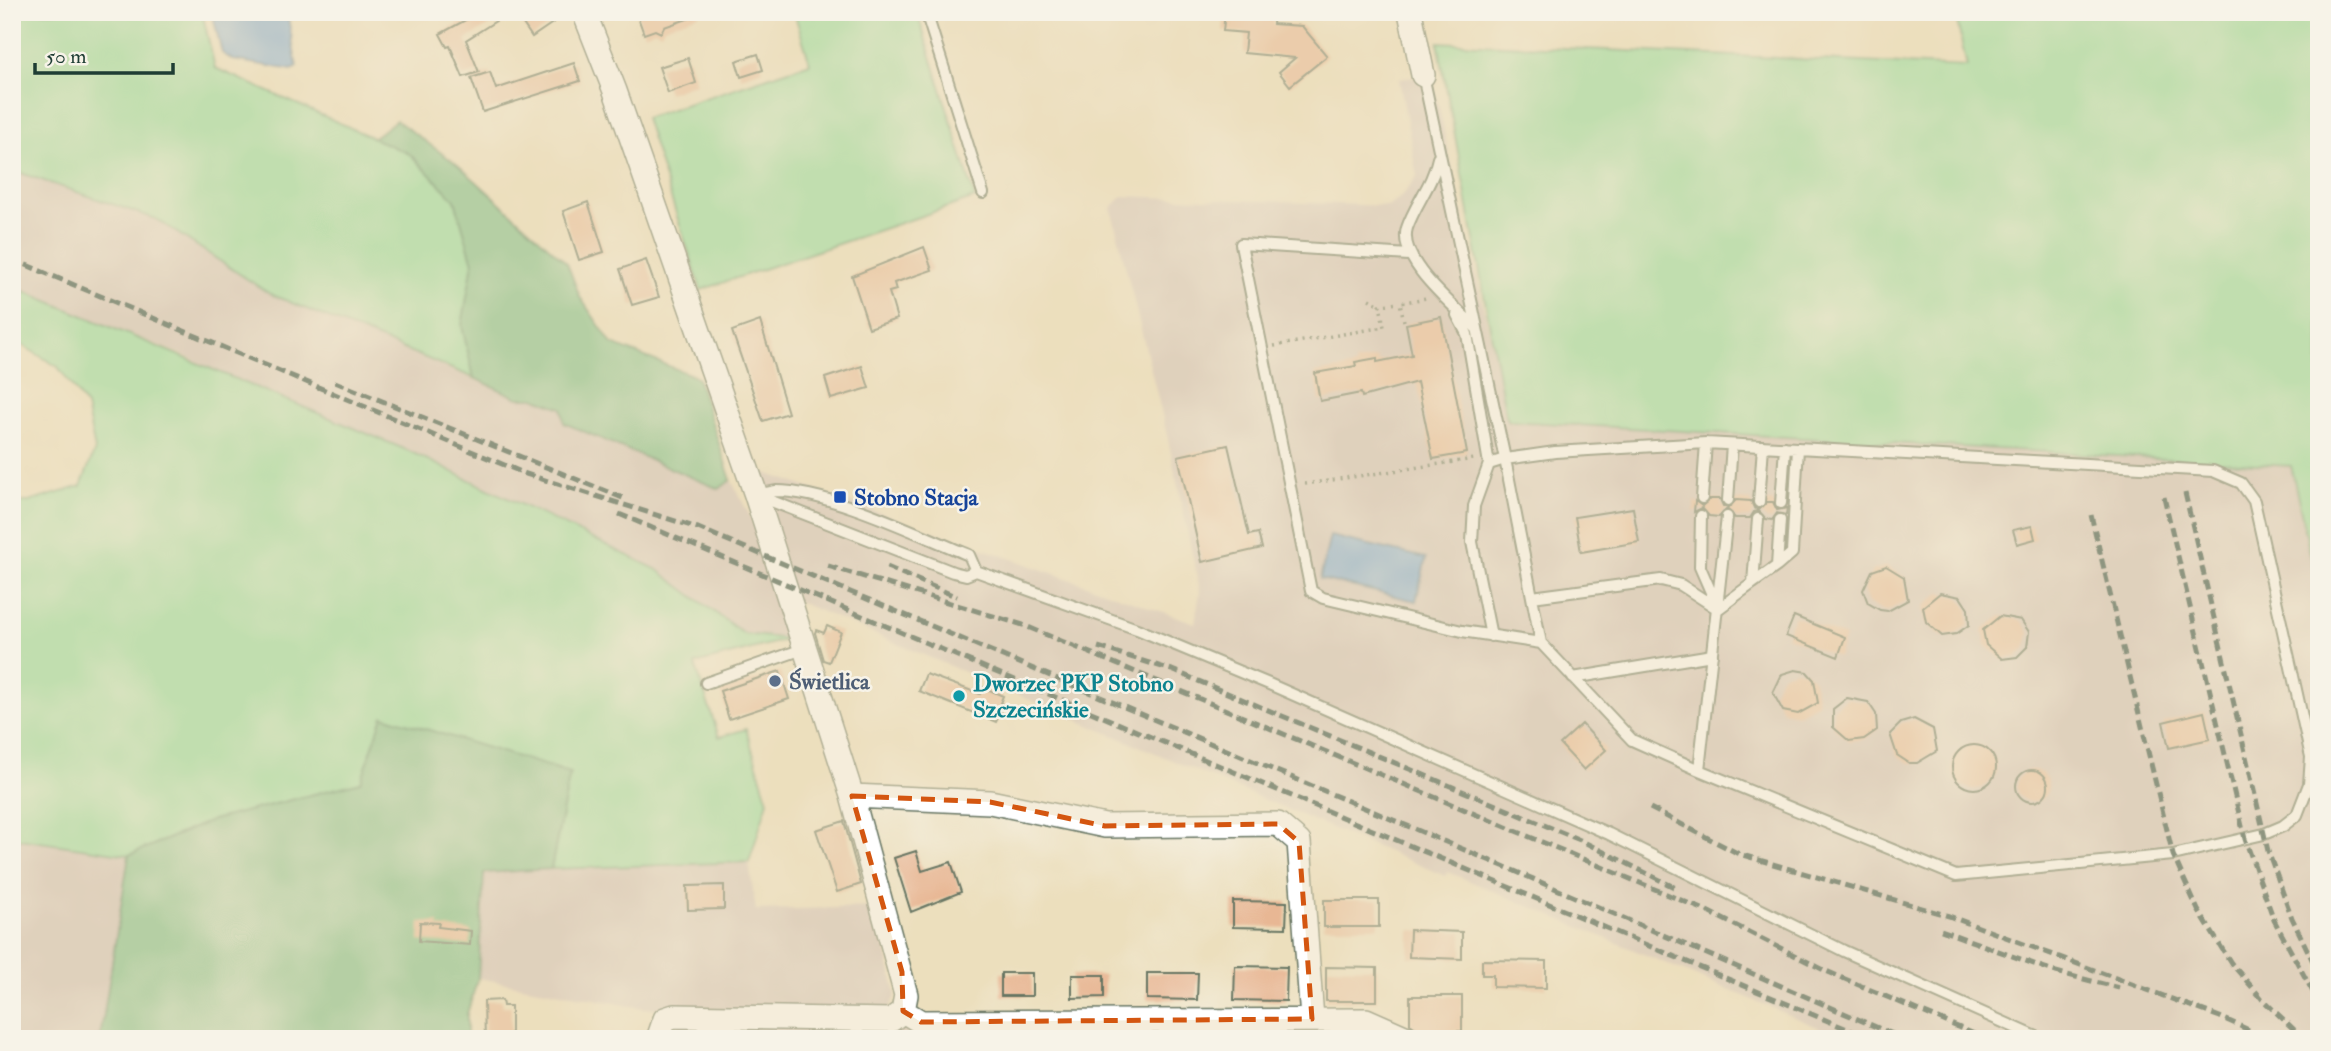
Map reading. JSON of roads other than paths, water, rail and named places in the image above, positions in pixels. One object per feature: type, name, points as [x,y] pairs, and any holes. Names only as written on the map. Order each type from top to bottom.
[{"type":"street","points":[[584,12],[615,91],[756,495],[852,796],[902,972],[906,995],[903,1011],[891,1020],[674,1016],[665,1019],[658,1039]]},
{"type":"street","points":[[1410,12],[1423,75]]},
{"type":"street","points":[[852,796],[990,802],[1105,826],[1279,824],[1299,842],[1312,1018]]},
{"type":"street","points":[[903,1011],[920,1022],[1312,1018],[1366,1020],[1409,1039]]},
{"type":"lane","points":[[926,12],[983,193]]},
{"type":"lane","points":[[1423,75],[1505,459],[1541,643],[1632,740],[1956,876],[2147,858],[2245,839],[2292,821],[2305,795],[2311,770],[2308,741],[2254,501],[2241,483],[2213,471],[1706,443],[1555,452],[1505,459],[1489,464]]},
{"type":"lane","points":[[1438,148],[1434,173],[1407,228],[1409,255],[1477,329]]},
{"type":"lane","points":[[1409,255],[1241,244],[1311,591],[1323,598],[1491,636],[1541,643]]},
{"type":"lane","points":[[1447,297],[1467,334],[1489,464],[1474,506],[1472,542],[1491,636]]},
{"type":"lane","points":[[1702,498],[1706,443]]},
{"type":"lane","points":[[1728,500],[1732,444]]},
{"type":"lane","points":[[1759,502],[1763,446]]},
{"type":"lane","points":[[1781,503],[1785,447]]},
{"type":"lane","points":[[1718,609],[1792,553],[1798,448]]},
{"type":"lane","points":[[756,495],[790,491],[812,495],[969,555],[976,571]]},
{"type":"lane","points":[[756,495],[953,572],[966,575],[976,571],[1137,629],[1269,684],[1609,834],[1844,951],[2041,1039]]},
{"type":"lane","points":[[1701,516],[1700,567],[1718,609]]},
{"type":"lane","points":[[1699,770],[1727,517]]},
{"type":"lane","points":[[1754,583],[1758,519]]},
{"type":"lane","points":[[1777,566],[1780,520]]},
{"type":"lane","points":[[1532,597],[1661,580],[1681,585],[1718,609]]},
{"type":"lane","points":[[706,682],[803,649]]},
{"type":"lane","points":[[1573,678],[1712,655]]},
{"type":"water","points":[[212,12],[287,12],[297,67],[292,70],[233,60],[222,53]]},
{"type":"water","points":[[1330,536],[1426,558],[1416,601],[1320,579]]},
{"type":"railway","points":[[12,259],[526,474],[698,528],[1510,869],[1904,1039]]},
{"type":"railway","points":[[335,382],[623,498]]},
{"type":"railway","points":[[2185,493],[2268,851],[2292,918],[2319,974]]},
{"type":"railway","points":[[2164,497],[2245,839],[2274,920],[2319,1003]]},
{"type":"railway","points":[[619,514],[1871,1039]]},
{"type":"railway","points":[[2091,515],[2173,855],[2198,910],[2231,963],[2264,1001],[2304,1039]]},
{"type":"railway","points":[[828,566],[1023,625],[1707,911],[1826,971],[1986,1039]]},
{"type":"railway","points":[[887,567],[957,597]]},
{"type":"railway","points":[[1098,647],[1172,670],[1580,840],[1676,888]]},
{"type":"railway","points":[[1650,808],[1739,854],[1949,916],[2220,1017],[2269,1039]]},
{"type":"railway","points":[[1941,930],[2056,972],[2119,988]]},
{"type":"place","name":"Stobno Stacja","points":[[840,497]]},
{"type":"place","name":"Świetlica","points":[[775,681]]},
{"type":"place","name":"Dworzec PKP Stobno Szczecińskie","points":[[959,696]]}]
